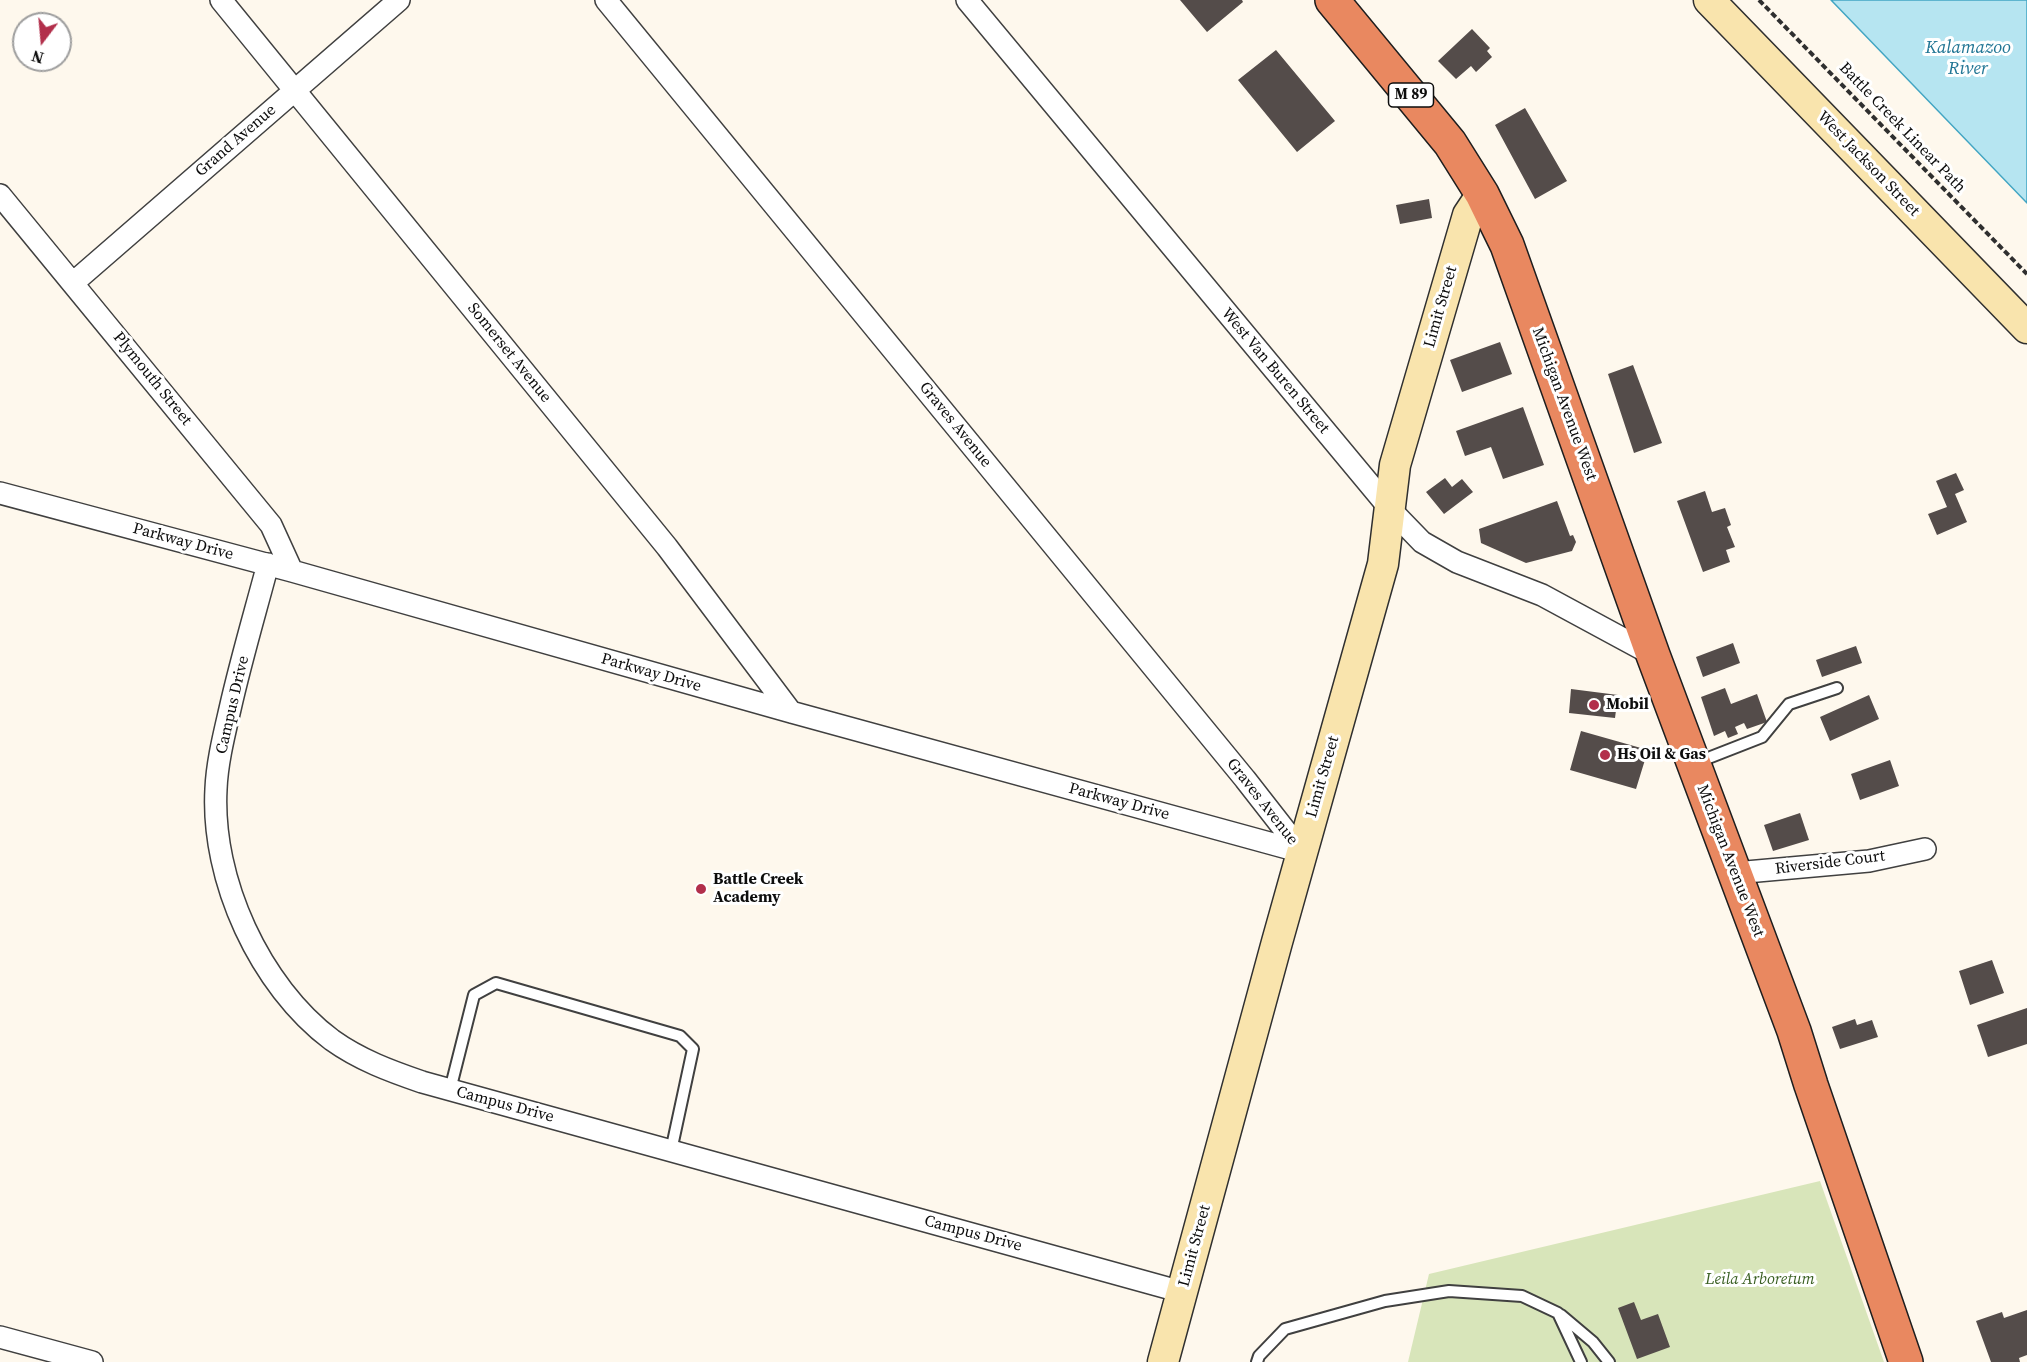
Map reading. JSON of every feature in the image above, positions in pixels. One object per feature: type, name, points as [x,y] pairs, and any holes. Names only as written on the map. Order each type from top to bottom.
[{"type":"highway","name":"M 89","points":[[1332,0],[1450,143],[1482,194]]},
{"type":"highway","name":"Michigan Avenue West","points":[[1482,194],[1507,245],[1653,654],[1794,1031],[1906,1362]]},
{"type":"street","name":"Somerset Avenue","points":[[221,0],[667,547],[791,712]]},
{"type":"street","name":"Grand Avenue","points":[[73,283],[399,0]]},
{"type":"street","name":"Graves Avenue","points":[[606,0],[1245,779],[1302,852]]},
{"type":"street","name":"West Van Buren Street","points":[[967,0],[1391,510],[1422,542],[1457,562],[1542,595],[1653,654]]},
{"type":"street","name":"West Jackson Street","points":[[1710,0],[2027,328]]},
{"type":"street","name":"Limit Street","points":[[1163,1362],[1383,564],[1395,465],[1468,215],[1482,194]]},
{"type":"street","name":"Plymouth Street","points":[[0,195],[271,525],[292,571]]},
{"type":"street","name":"Parkway Drive","points":[[0,493],[268,564],[791,712],[1302,852]]},
{"type":"street","name":"Campus Drive","points":[[268,564],[223,740],[216,790],[218,841],[229,886],[245,929],[269,970],[297,1007],[332,1040],[376,1067],[450,1090],[1182,1292]]},
{"type":"street","name":"Riverside Court","points":[[1735,873],[1869,861],[1925,849]]},
{"type":"street","points":[[0,1337],[92,1362]]},
{"type":"lane","points":[[1694,764],[1762,737],[1790,704],[1837,688]]},
{"type":"lane","points":[[450,1090],[474,994],[496,983],[680,1036],[693,1049],[670,1151]]},
{"type":"lane","points":[[1257,1362],[1259,1356],[1285,1329],[1385,1301],[1449,1291],[1522,1296],[1558,1313],[1593,1342],[1610,1362]]},
{"type":"lane","points":[[1558,1313],[1581,1362]]},
{"type":"path","name":"Battle Creek Linear Path","points":[[1759,0],[2027,274]]},
{"type":"green space","name":"Leila Arboretum","points":[[1820,1181],[1884,1362],[1408,1362],[1429,1274]]},
{"type":"water","name":"Kalamazoo River","points":[[1831,0],[2027,0],[2027,203]]},
{"type":"building","points":[[1180,0],[1242,0],[1243,2],[1207,32]]},
{"type":"building","points":[[1472,29],[1490,48],[1487,51],[1492,57],[1476,72],[1471,66],[1456,79],[1438,61]]},
{"type":"building","points":[[1276,50],[1335,121],[1297,152],[1238,80]]},
{"type":"building","points":[[1525,108],[1567,181],[1535,199],[1495,125]]},
{"type":"building","points":[[1429,199],[1432,218],[1400,224],[1396,205]]},
{"type":"building","points":[[1500,342],[1512,374],[1462,392],[1450,360]]},
{"type":"building","points":[[1633,365],[1662,443],[1634,453],[1608,374]]},
{"type":"building","points":[[1523,407],[1544,465],[1503,479],[1491,447],[1465,456],[1456,431]]},
{"type":"building","points":[[1956,473],[1964,490],[1955,494],[1967,522],[1937,535],[1928,514],[1947,507],[1936,481]]},
{"type":"building","points":[[1445,478],[1452,487],[1462,479],[1473,492],[1444,514],[1426,492]]},
{"type":"building","points":[[1705,491],[1712,512],[1725,508],[1731,525],[1727,527],[1735,547],[1726,550],[1730,562],[1703,572],[1677,501]]},
{"type":"building","points":[[1557,501],[1570,536],[1573,535],[1576,542],[1572,551],[1526,563],[1481,543],[1479,529]]},
{"type":"building","points":[[1733,643],[1740,663],[1703,677],[1696,657]]},
{"type":"building","points":[[1856,646],[1862,663],[1822,677],[1816,660]]},
{"type":"building","points":[[1725,688],[1731,704],[1757,694],[1767,722],[1747,729],[1744,723],[1735,727],[1738,734],[1728,738],[1725,731],[1714,736],[1701,697]]},
{"type":"building","points":[[1571,689],[1618,695],[1615,718],[1569,713]]},
{"type":"building","points":[[1869,695],[1879,719],[1830,741],[1820,717]]},
{"type":"building","points":[[1581,731],[1648,750],[1636,789],[1570,770]]},
{"type":"building","points":[[1890,760],[1899,786],[1860,800],[1851,774]]},
{"type":"building","points":[[1800,813],[1809,840],[1773,851],[1764,825]]},
{"type":"building","points":[[1992,960],[2004,993],[1970,1005],[1959,971]]},
{"type":"building","points":[[2027,1008],[2027,1044],[1988,1057],[1977,1025]]},
{"type":"building","points":[[1855,1019],[1857,1025],[1872,1020],[1878,1037],[1840,1049],[1832,1027]]},
{"type":"building","points":[[1634,1302],[1641,1320],[1658,1314],[1670,1347],[1637,1359],[1618,1308]]},
{"type":"building","points":[[2027,1310],[2027,1355],[2019,1358],[2020,1362],[1991,1362],[1976,1321],[2002,1312],[2004,1318]]},
{"type":"place","name":"Mobil","points":[[1594,705]]},
{"type":"place","name":"Hs Oil & Gas","points":[[1605,755]]},
{"type":"place","name":"Battle Creek Academy","points":[[701,889]]}]
